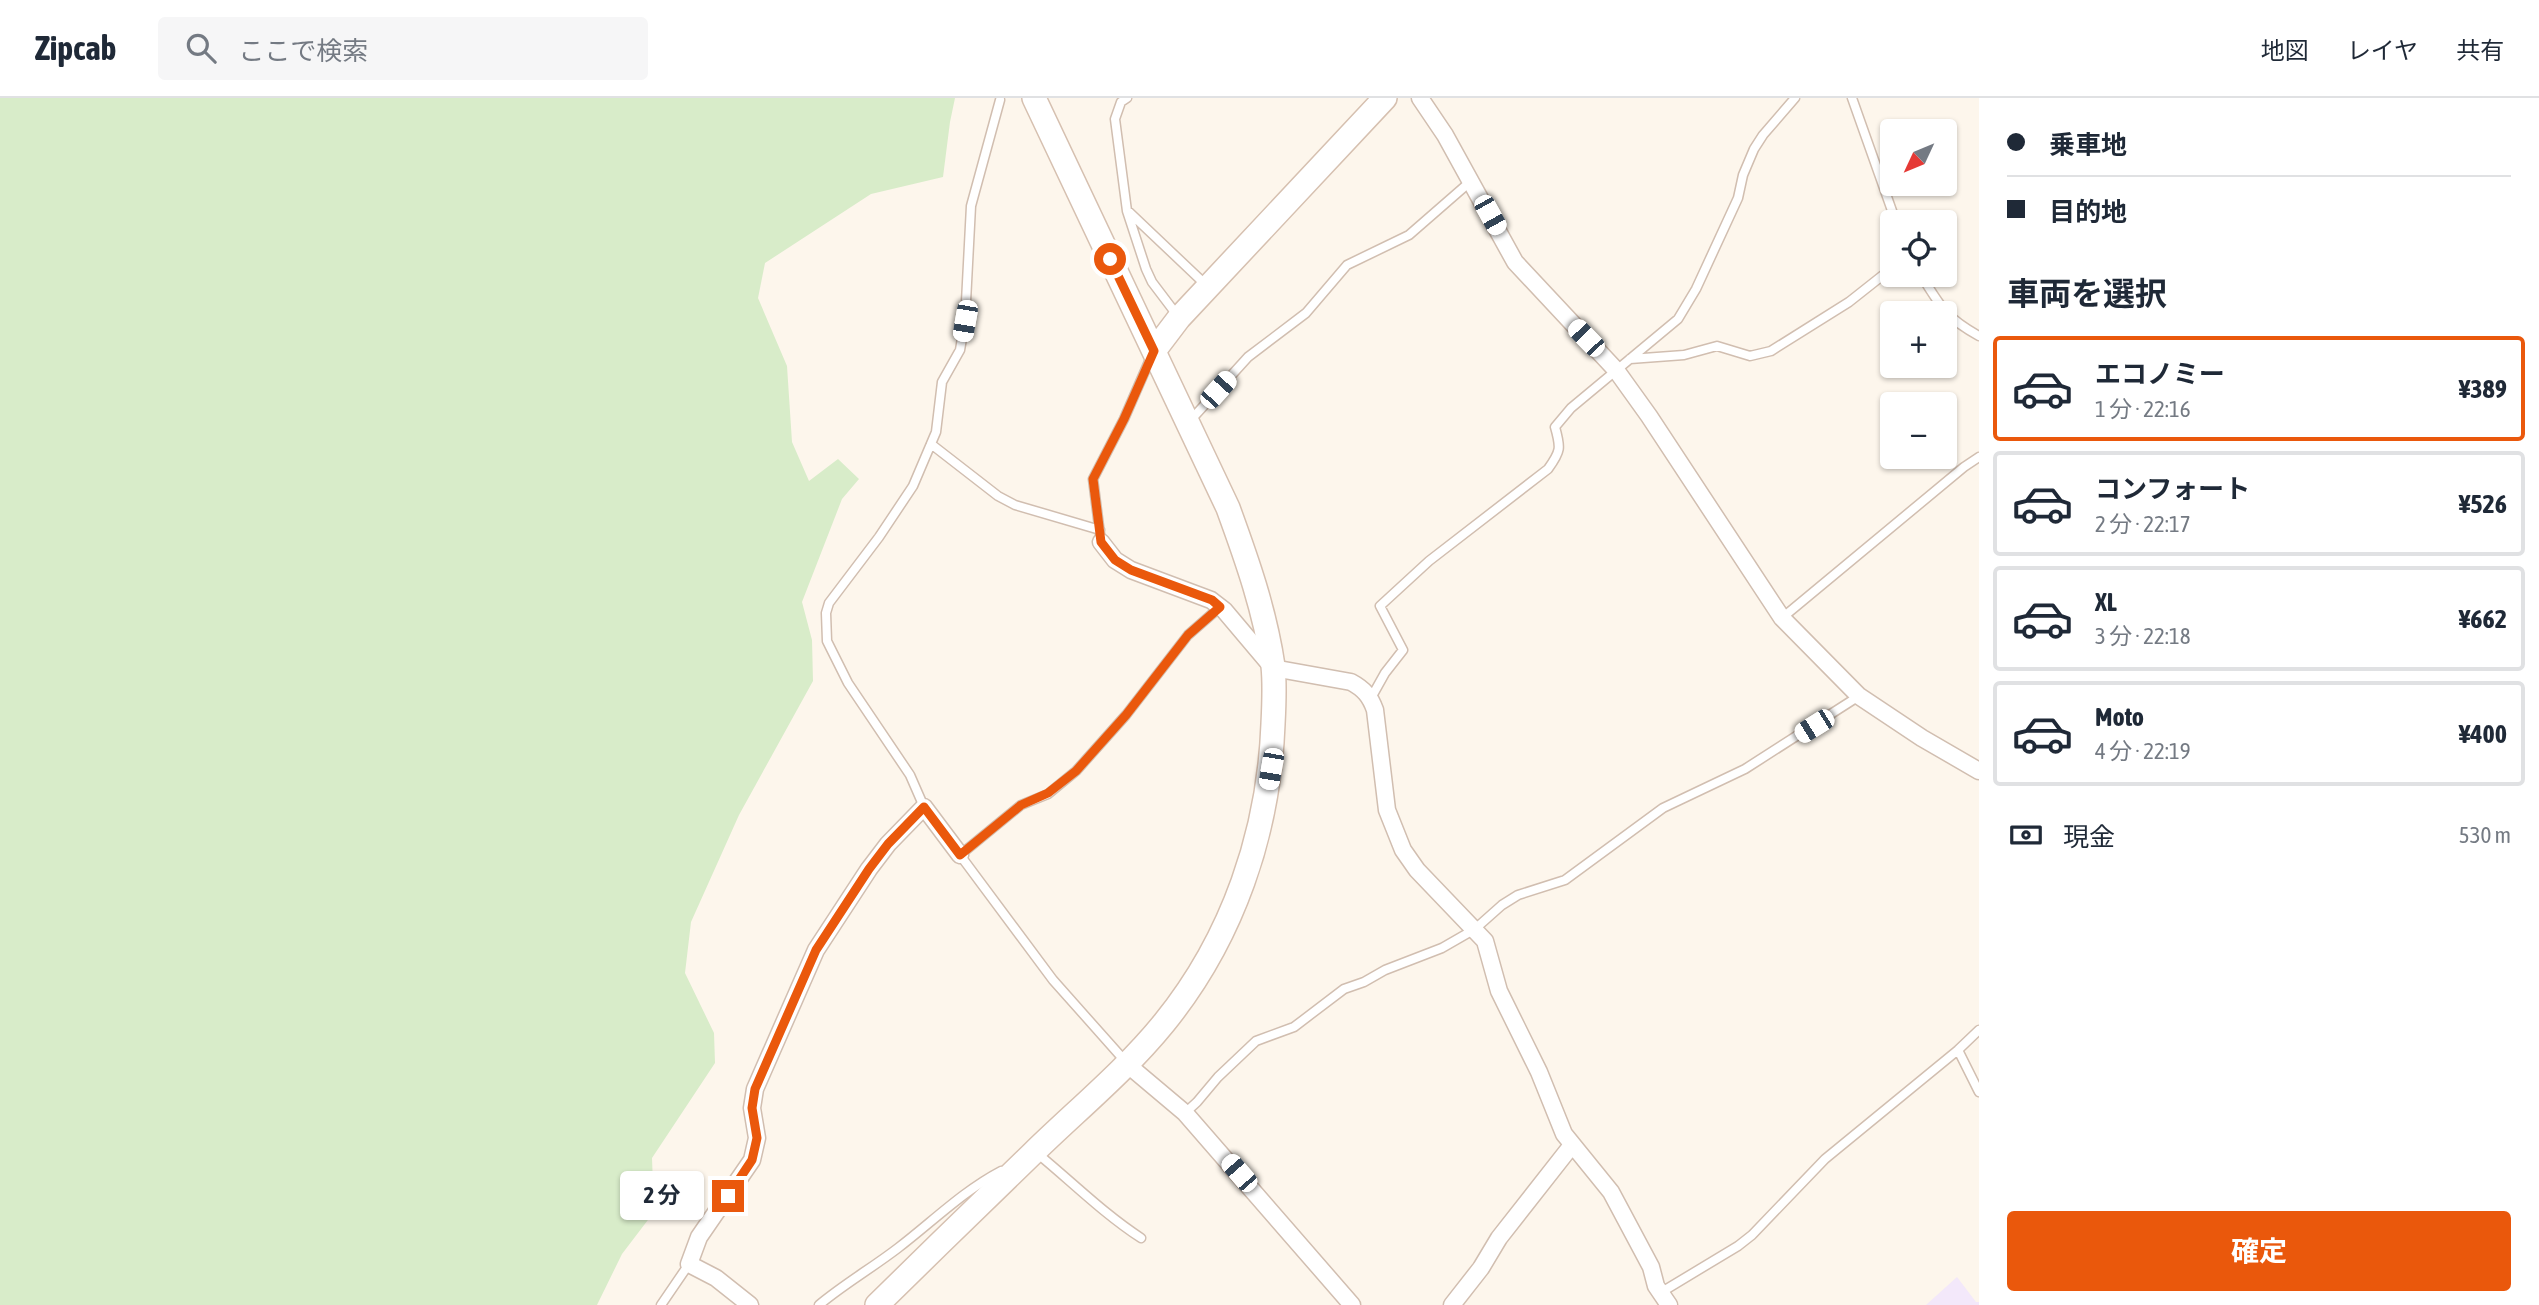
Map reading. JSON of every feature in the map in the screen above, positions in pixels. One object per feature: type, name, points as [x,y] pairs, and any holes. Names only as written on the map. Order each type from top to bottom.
[{"type":"street","points":[[877,1305],[1128,1065],[1165,1022],[1191,986],[1220,936],[1242,887],[1255,849],[1271,769],[1273,668],[1262,609],[1241,543],[1228,508],[1034,98]]},
{"type":"street","points":[[1154,351],[1179,317],[1385,98]]},
{"type":"street","points":[[1420,98],[1471,181],[1515,262],[1616,370],[1782,618],[1859,696],[1922,738],[1979,771]]},
{"type":"street","points":[[1100,536],[1115,560],[1131,570],[1212,600],[1273,668],[1351,682],[1362,688],[1371,698],[1375,710],[1387,810],[1403,850],[1443,899],[1485,941],[1499,991],[1539,1072],[1564,1134],[1611,1192],[1665,1299]]},
{"type":"street","points":[[750,1305],[716,1278],[689,1264],[699,1237],[752,1160],[757,1138],[752,1108],[755,1089],[816,950],[869,869],[888,844],[924,807],[960,855]]},
{"type":"street","points":[[1128,1065],[1185,1113],[1352,1305]]},
{"type":"street","points":[[1452,1305],[1482,1268],[1499,1238],[1572,1145]]},
{"type":"lane","points":[[1127,98],[1121,103],[1115,119],[1127,211],[1149,276],[1179,317]]},
{"type":"lane","points":[[1371,698],[1385,673],[1403,650],[1380,606],[1429,561],[1548,469],[1559,453],[1560,444],[1555,427],[1571,408],[1678,319],[1738,198],[1743,175],[1754,149],[1795,98]]},
{"type":"lane","points":[[1852,98],[1892,210]]},
{"type":"lane","points":[[924,807],[910,775],[848,683],[827,641],[826,613],[829,603],[879,537],[912,486],[936,432],[942,382],[960,350],[965,321],[971,206],[1000,100]]},
{"type":"lane","points":[[1188,424],[1248,357],[1306,313],[1347,265],[1409,235],[1471,181]]},
{"type":"lane","points":[[1127,211],[1208,287]]},
{"type":"lane","points":[[1629,359],[1684,355],[1717,346],[1750,356],[1771,351],[1849,302],[1880,277]]},
{"type":"lane","points":[[1929,287],[1945,313],[1957,324],[1979,336]]},
{"type":"lane","points":[[931,444],[998,496],[1015,505],[1100,536],[1093,479],[1124,419],[1154,351]]},
{"type":"lane","points":[[1782,618],[1979,457]]},
{"type":"lane","points":[[1128,1065],[1053,980],[960,855],[1021,805],[1048,793],[1076,771],[1126,715],[1188,635],[1220,607]]},
{"type":"lane","points":[[1185,1113],[1256,1041],[1294,1027],[1344,989],[1442,948],[1475,929],[1518,895],[1565,880],[1663,808],[1745,769],[1859,696]]},
{"type":"lane","points":[[1665,1299],[1738,1247],[1849,1138],[1979,1030]]},
{"type":"lane","points":[[1958,1050],[1979,1092]]},
{"type":"lane","points":[[1034,1152],[1091,1197],[1110,1217],[1140,1238]]},
{"type":"lane","points":[[819,1305],[849,1280],[896,1249],[976,1184],[1005,1169],[1014,1172]]},
{"type":"lane","points":[[661,1305],[689,1264]]},
{"type":"shaded area","points":[[1957,1277],[1979,1305],[1926,1305]]},
{"type":"green space","points":[[0,98],[955,98],[943,177],[871,194],[765,263],[758,298],[787,366],[792,442],[809,481],[838,459],[859,479],[842,499],[802,602],[812,640],[813,681],[739,815],[691,922],[685,973],[714,1033],[715,1063],[652,1158],[654,1212],[622,1254],[597,1305],[0,1305]]},
{"type":"route","points":[[728,1196],[752,1160],[757,1138],[752,1108],[755,1089],[816,950],[888,844],[924,807],[960,855],[1021,805],[1048,793],[1076,771],[1126,715],[1188,635],[1220,607],[1212,600],[1131,570],[1115,560],[1101,542],[1093,479],[1124,419],[1154,351],[1110,259]]}]
